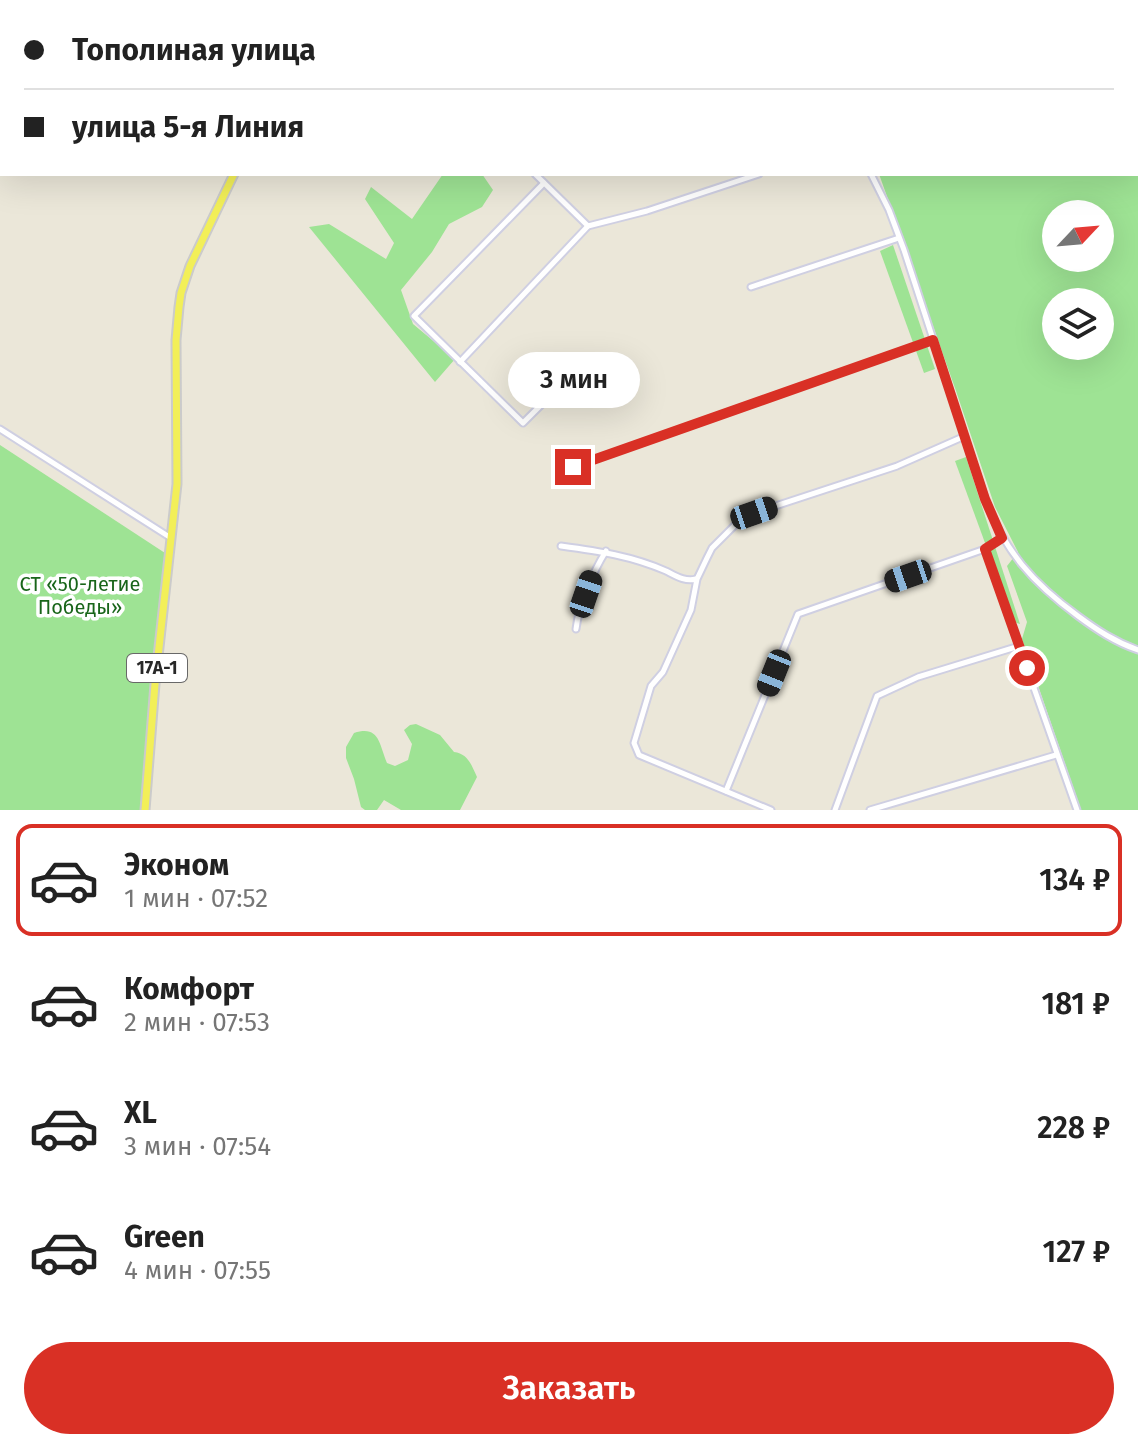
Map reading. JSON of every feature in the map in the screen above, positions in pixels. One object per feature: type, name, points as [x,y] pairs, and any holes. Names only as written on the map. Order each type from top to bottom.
[{"type":"main road","name":"17А-1","points":[[145,810],[177,484],[176,340],[179,307],[190,266],[233,176]]},
{"type":"street","points":[[537,176],[588,226]]},
{"type":"street","points":[[460,362],[588,226],[647,211],[753,176]]},
{"type":"street","points":[[872,176],[889,210],[985,499],[1002,538],[1018,562],[1052,597],[1101,633],[1138,650]]},
{"type":"street","points":[[544,183],[414,316],[523,423],[548,398],[552,372]]},
{"type":"street","points":[[751,287],[899,238]]},
{"type":"street","points":[[573,467],[933,340]]},
{"type":"street","points":[[0,429],[172,538]]},
{"type":"street","points":[[771,810],[639,755],[634,743],[651,686],[663,672],[691,610],[697,579],[712,548],[744,517],[897,466],[965,436]]},
{"type":"street","points":[[726,791],[798,614],[985,549],[1002,538]]},
{"type":"street","points":[[561,546],[606,551],[686,580],[697,579]]},
{"type":"street","points":[[985,549],[1077,810]]},
{"type":"street","points":[[576,629],[595,569],[606,551]]},
{"type":"street","points":[[835,810],[877,696],[918,677],[1019,646]]},
{"type":"street","points":[[870,810],[1056,755]]},
{"type":"green space","points":[[442,176],[483,176],[493,190],[482,207],[449,224],[432,252],[401,290],[413,324],[455,359],[435,382],[309,227],[329,224],[386,259],[394,243],[365,199],[371,187],[412,219]]},
{"type":"green space","points":[[880,176],[1138,176],[1138,810],[1081,810],[1022,639],[1027,622],[1007,566],[1018,552],[995,507]]},
{"type":"green space","points":[[893,245],[935,369],[924,373],[880,251]]},
{"type":"green space","name":"СТ «50-летие Победы»","points":[[0,445],[165,553],[140,810],[0,810]]},
{"type":"green space","points":[[966,457],[1020,624],[1014,622],[955,461]]},
{"type":"green space","points":[[416,724],[440,735],[454,752],[466,757],[473,768],[477,777],[460,810],[401,810],[384,800],[377,810],[365,810],[361,807],[346,758],[346,747],[354,733],[362,731],[373,734],[387,763],[395,766],[408,760],[412,744],[404,730]]},
{"type":"route","points":[[573,467],[933,340],[985,499],[1002,538],[985,549],[1027,668]]}]
